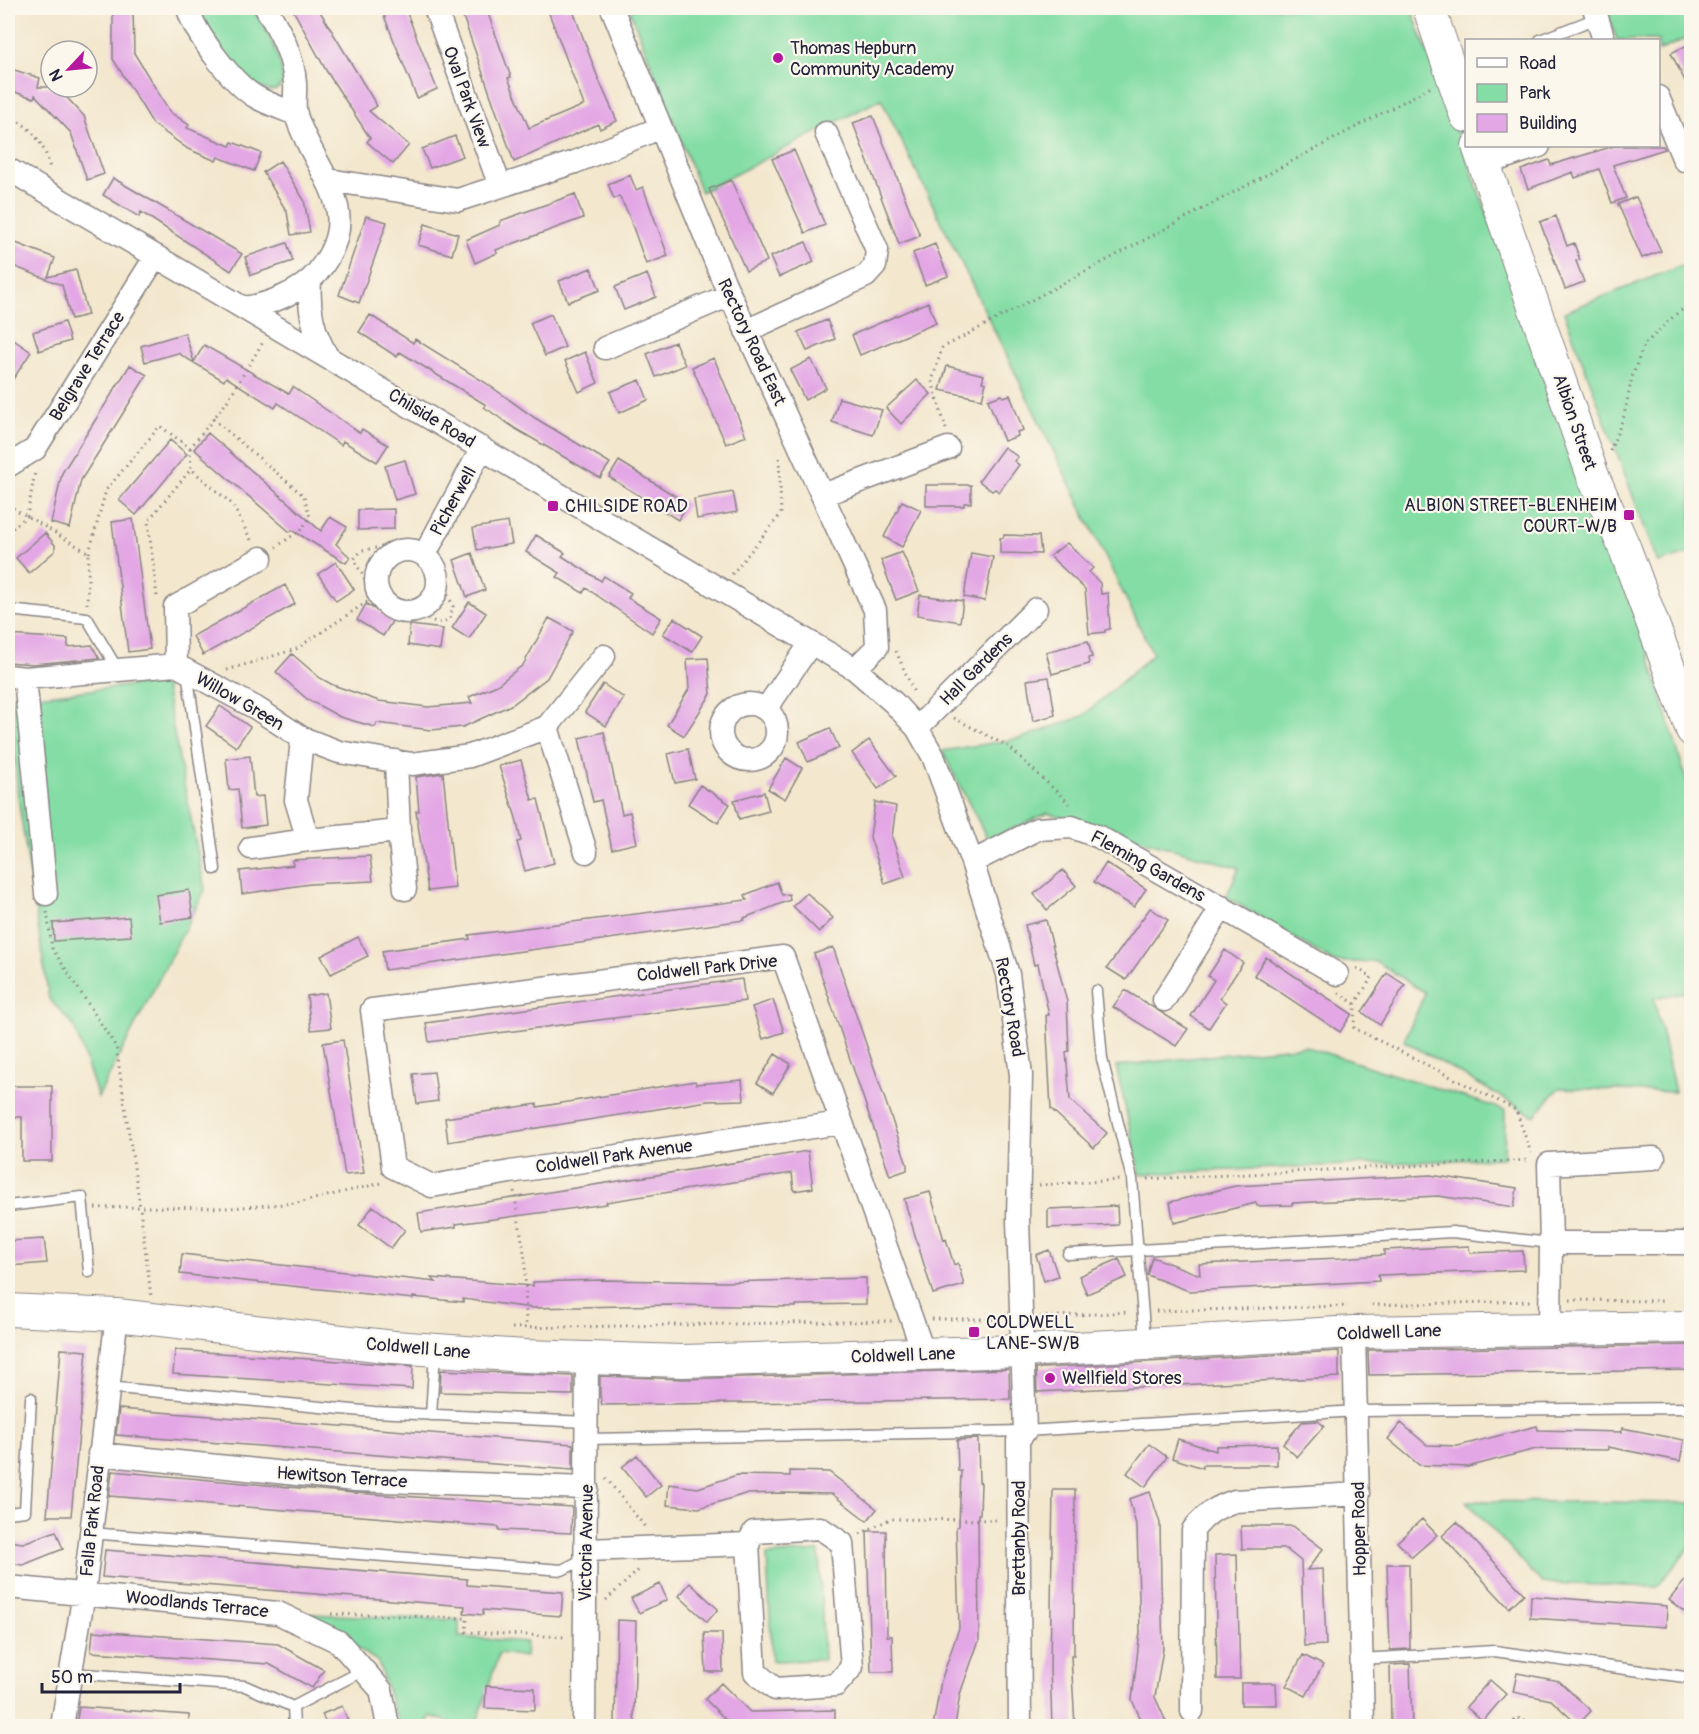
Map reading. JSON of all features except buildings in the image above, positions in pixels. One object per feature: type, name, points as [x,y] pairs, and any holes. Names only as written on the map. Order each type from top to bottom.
[{"type":"street","points":[[188,8],[190,17],[221,64],[237,81],[255,97],[296,114]]},
{"type":"street","points":[[244,308],[267,302],[310,281],[330,256],[340,223],[328,180],[296,114],[295,82],[289,51],[266,8]]},
{"type":"street","name":"Oval Park View","points":[[435,8],[500,186]]},
{"type":"street","name":"Rectory Road East","points":[[612,8],[730,295],[875,610],[877,647],[855,669]]},
{"type":"street","points":[[1429,8],[1465,110]]},
{"type":"street","points":[[1595,13],[1604,39]]},
{"type":"street","points":[[1660,100],[1684,160],[1692,158]]},
{"type":"street","points":[[328,180],[458,200],[575,162],[660,128]]},
{"type":"street","points":[[746,331],[866,276],[875,266],[877,250],[826,133]]},
{"type":"street","points":[[1482,155],[1533,147]]},
{"type":"street","name":"Albion Street","points":[[1482,155],[1593,476],[1625,549],[1692,730]]},
{"type":"street","name":"Chilside Road","points":[[8,169],[855,669]]},
{"type":"street","name":"Belgrave Terrace","points":[[8,466],[35,449],[156,256]]},
{"type":"street","points":[[310,281],[311,318],[316,338],[327,357]]},
{"type":"street","points":[[605,348],[730,295]]},
{"type":"street","name":"Picherwell","points":[[414,551],[482,448]]},
{"type":"street","points":[[823,495],[948,448]]},
{"type":"street","name":"Picherwell","points":[[379,594],[376,577],[378,568],[393,552],[414,551],[435,565],[439,575]]},
{"type":"street","points":[[46,894],[16,677],[176,665],[175,607],[261,558]]},
{"type":"street","points":[[379,594],[394,610],[418,611],[432,600],[438,591],[439,575]]},
{"type":"street","name":"Hall Gardens","points":[[916,728],[1036,609]]},
{"type":"street","points":[[766,710],[811,643]]},
{"type":"street","points":[[586,852],[547,727],[604,656]]},
{"type":"street","name":"Willow Green","points":[[176,665],[256,708],[302,738],[339,752],[412,764],[470,756],[547,727]]},
{"type":"street","name":"Rectory Road","points":[[855,669],[894,703],[916,728],[933,756],[972,862],[1008,974],[1021,1075],[1019,1186],[1023,1351]]},
{"type":"street","name":"Willow Green","points":[[302,738],[296,800],[308,840]]},
{"type":"street","points":[[396,761],[399,831],[405,889]]},
{"type":"street","name":"Fleming Gardens","points":[[972,862],[1037,829],[1072,826],[1099,837],[1337,974]]},
{"type":"street","points":[[251,848],[399,831]]},
{"type":"street","name":"Fleming Gardens","points":[[1164,1000],[1222,907]]},
{"type":"street","name":"Coldwell Park Drive","points":[[393,1167],[372,1010],[783,957],[840,1123],[924,1354]]},
{"type":"street","name":"Coldwell Park Avenue","points":[[393,1167],[432,1186],[510,1172],[840,1123]]},
{"type":"street","points":[[1550,1314],[1549,1164],[1654,1158]]},
{"type":"street","points":[[1551,1243],[1692,1243]]},
{"type":"street","name":"Coldwell Lane","points":[[8,1310],[129,1306],[435,1350],[526,1342],[586,1359],[682,1361],[1145,1345],[1356,1319],[1550,1314],[1692,1328]]},
{"type":"street","name":"Falla Park Road","points":[[62,1726],[84,1593],[107,1387],[129,1306]]},
{"type":"street","name":"Hopper Road","points":[[1356,1319],[1363,1726]]},
{"type":"street","name":"Brettanby Road","points":[[1020,1726],[1018,1440],[1025,1431],[1023,1351]]},
{"type":"street","name":"Victoria Avenue","points":[[584,1726],[586,1359]]},
{"type":"street","name":"Hewitson Terrace","points":[[99,1454],[355,1480],[587,1478]]},
{"type":"street","points":[[1192,1712],[1193,1530],[1204,1516],[1218,1506],[1235,1501],[1359,1494]]},
{"type":"street","points":[[820,1528],[842,1543],[852,1667],[836,1686],[775,1689],[755,1672],[748,1544],[754,1532],[820,1528]]},
{"type":"street","points":[[586,1554],[649,1548],[748,1544]]},
{"type":"street","name":"Woodlands Terrace","points":[[8,1587],[278,1613],[339,1642],[364,1670]]},
{"type":"street","points":[[364,1670],[381,1690],[388,1726]]},
{"type":"lane","points":[[1542,39],[1595,13]]},
{"type":"lane","points":[[8,610],[87,618],[118,670]]},
{"type":"lane","points":[[176,665],[188,678],[215,869]]},
{"type":"lane","points":[[1096,991],[1102,1059],[1132,1179],[1145,1345]]},
{"type":"lane","points":[[8,1206],[82,1197],[89,1272]]},
{"type":"lane","points":[[1068,1254],[1452,1232],[1551,1243]]},
{"type":"lane","points":[[431,1415],[435,1350]]},
{"type":"lane","points":[[107,1387],[587,1431],[1025,1431],[1357,1411],[1692,1408]]},
{"type":"lane","points":[[8,1513],[25,1511],[31,1398]]},
{"type":"lane","points":[[90,1533],[562,1570],[586,1554]]},
{"type":"lane","points":[[1361,1659],[1494,1652],[1692,1678]]},
{"type":"lane","points":[[293,1707],[364,1670]]},
{"type":"lane","points":[[71,1673],[245,1686],[293,1707]]},
{"type":"lane","points":[[293,1707],[294,1726]]},
{"type":"path","points":[[948,448],[945,426],[932,381],[942,348],[1433,86]]},
{"type":"path","points":[[8,117],[20,120],[37,138],[49,164],[54,196]]},
{"type":"path","points":[[1593,476],[1610,451],[1624,416],[1632,377],[1644,345],[1675,315],[1692,303]]},
{"type":"path","points":[[175,607],[158,602],[148,521],[191,469],[190,448],[213,419],[273,324]]},
{"type":"path","points":[[191,469],[232,504],[261,558],[302,529],[310,517],[304,496],[213,419]]},
{"type":"path","points":[[720,589],[781,514],[778,430],[789,424]]},
{"type":"path","points":[[87,618],[89,553],[105,490],[160,426],[190,448]]},
{"type":"path","points":[[8,532],[27,516],[35,475],[35,449]]},
{"type":"path","points":[[8,505],[89,553]]},
{"type":"path","points":[[200,678],[296,649],[379,594],[366,582],[354,559],[362,550],[384,547],[414,551]]},
{"type":"path","points":[[418,611],[428,621],[444,623],[450,619],[453,606],[439,575]]},
{"type":"path","points":[[894,646],[917,699],[1009,747],[1063,796],[1099,837]]},
{"type":"path","points":[[46,894],[52,948],[116,1047],[151,1298],[129,1306]]},
{"type":"path","points":[[1019,1186],[1534,1160],[1516,1110],[1354,1028],[1355,1004],[1372,977],[1352,965],[1337,974],[1333,989],[1355,1004]]},
{"type":"path","points":[[82,1197],[94,1208],[230,1209],[297,1203],[381,1184],[393,1167]]},
{"type":"path","points":[[510,1172],[525,1259],[526,1342]]},
{"type":"path","points":[[1370,1305],[1550,1314],[1668,1301]]},
{"type":"path","points":[[505,1328],[526,1342],[912,1320],[1022,1318],[1143,1311],[1356,1319]]},
{"type":"path","points":[[587,1478],[597,1467],[648,1531],[649,1560],[603,1602]]},
{"type":"path","points":[[842,1543],[890,1519],[1018,1520]]},
{"type":"path","points":[[303,1624],[308,1614],[467,1618],[466,1632],[585,1638]]},
{"type":"path","points":[[1510,1726],[1517,1718],[1544,1726]]},
{"type":"green space","points":[[197,8],[254,8],[273,43],[280,63],[283,82],[279,88],[273,91],[265,90],[239,70],[211,37]]},
{"type":"green space","points":[[629,8],[1411,8],[1639,623],[1691,795],[1691,991],[1654,998],[1675,1092],[1559,1088],[1534,1116],[1404,1041],[1425,993],[1377,962],[1334,962],[1226,897],[1239,868],[1048,813],[988,840],[942,751],[1022,738],[1083,716],[1153,654],[881,99],[701,192]]},
{"type":"green space","points":[[1605,8],[1691,8],[1691,36],[1660,51],[1660,39],[1617,39]]},
{"type":"green space","points":[[1691,262],[1691,553],[1658,563],[1564,312]]},
{"type":"green space","points":[[164,682],[205,890],[98,1097],[74,1026],[49,999],[18,797],[10,699]]},
{"type":"green space","points":[[1304,1046],[1505,1110],[1504,1158],[1140,1174],[1116,1066]]},
{"type":"green space","points":[[1466,1501],[1691,1503],[1691,1546],[1657,1587],[1542,1583]]},
{"type":"green space","points":[[819,1551],[824,1660],[772,1661],[767,1555]]},
{"type":"green space","points":[[308,1614],[459,1620],[459,1637],[526,1642],[525,1657],[499,1653],[476,1726],[460,1726],[431,1716],[424,1726],[399,1726],[378,1662]]},
{"type":"place","name":"Thomas Hepburn Community Academy","points":[[778,58]]},
{"type":"place","name":"CHILSIDE ROAD","points":[[553,506]]},
{"type":"place","name":"ALBION STREET-BLENHEIM COURT-W/B","points":[[1629,515]]},
{"type":"place","name":"COLDWELL LANE-SW/B","points":[[974,1332]]},
{"type":"place","name":"Wellfield Stores","points":[[1050,1378]]}]
